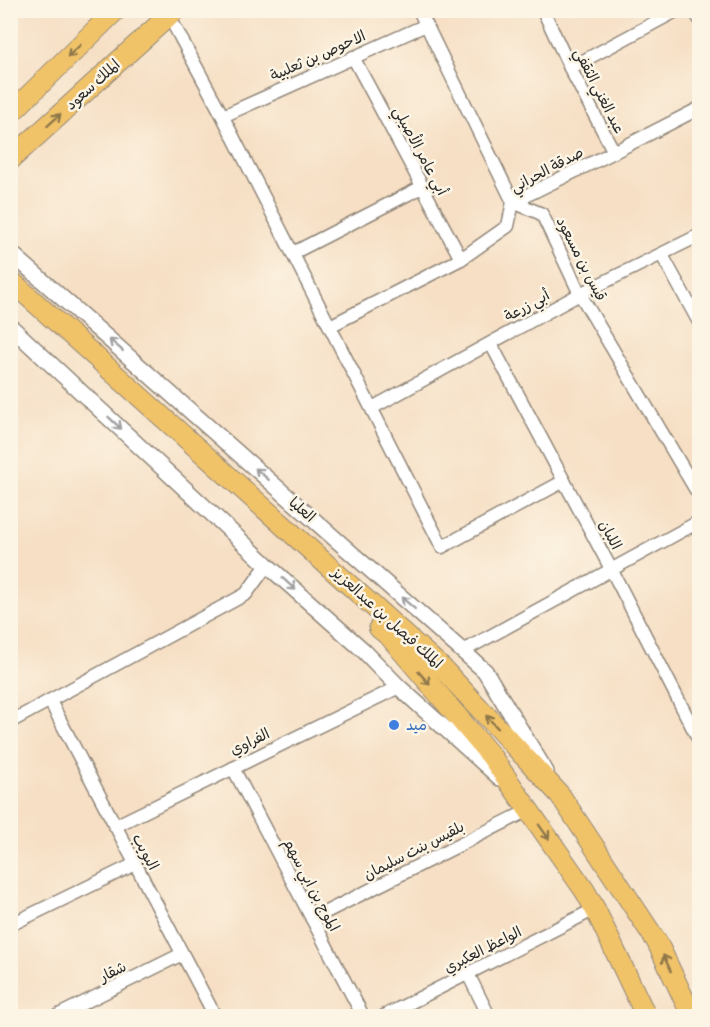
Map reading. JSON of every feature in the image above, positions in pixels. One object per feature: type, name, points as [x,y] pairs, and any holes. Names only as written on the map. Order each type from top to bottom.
[{"type":"main road","points":[[12,113],[116,10]]},
{"type":"main road","name":"الملك سعود","points":[[10,160],[172,13]]},
{"type":"main road","name":"الملك فيصل بن عبدالعزيز","points":[[10,280],[443,669],[560,795],[657,942],[692,1017]]},
{"type":"main road","name":"الملك فيصل بن عبدالعزيز","points":[[10,298],[390,638],[491,756],[585,891],[646,1017]]},
{"type":"street","points":[[419,10],[513,202]]},
{"type":"street","name":"عبد الغني الثقفي","points":[[543,10],[614,152]]},
{"type":"street","points":[[570,68],[678,10]]},
{"type":"street","points":[[694,10],[699,20]]},
{"type":"street","points":[[172,13],[442,547],[564,481]]},
{"type":"street","name":"الاحوص بن ثعلبية","points":[[223,116],[426,25]]},
{"type":"street","name":"أبي عامر الأصيلي","points":[[353,57],[460,259]]},
{"type":"street","name":"صدقة الحراني","points":[[330,326],[460,259],[508,226],[513,202],[699,108]]},
{"type":"street","points":[[293,253],[422,187]]},
{"type":"street","name":"قيس بن مسعود","points":[[513,202],[542,214],[580,294],[699,497]]},
{"type":"street","name":"أبي زرعة","points":[[372,408],[580,294],[699,235]]},
{"type":"street","name":"العليا","points":[[10,252],[485,671],[560,795]]},
{"type":"street","points":[[662,255],[699,324]]},
{"type":"street","points":[[10,326],[517,794]]},
{"type":"street","name":"اللبان","points":[[491,344],[611,569],[699,742]]},
{"type":"street","points":[[463,651],[699,521]]},
{"type":"street","points":[[10,722],[246,594],[267,565]]},
{"type":"street","name":"الفراوي","points":[[115,826],[399,687]]},
{"type":"street","name":"البويب","points":[[50,701],[214,1017]]},
{"type":"street","name":"الموج بن ابي سهم","points":[[233,768],[363,1017]]},
{"type":"street","name":"بلقيس بنت سليمان","points":[[312,919],[529,810]]},
{"type":"street","points":[[10,925],[135,864]]},
{"type":"street","name":"الواعظ العكبري","points":[[384,1017],[595,909]]},
{"type":"street","name":"شقار","points":[[57,1017],[182,954]]},
{"type":"street","points":[[468,974],[489,1017]]},
{"type":"place","name":"ميد","points":[[394,725]]}]
